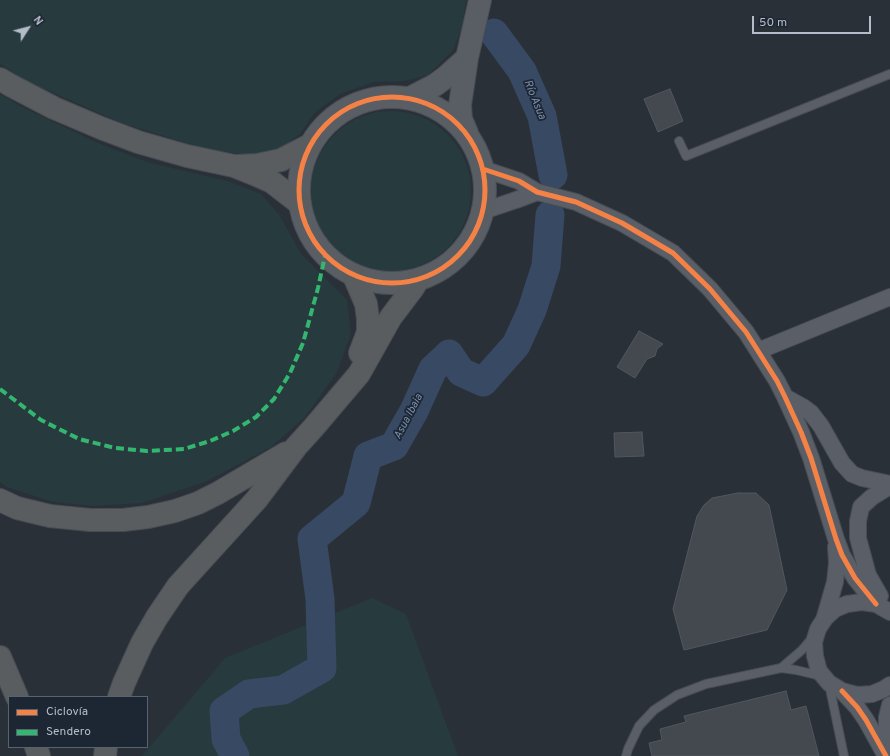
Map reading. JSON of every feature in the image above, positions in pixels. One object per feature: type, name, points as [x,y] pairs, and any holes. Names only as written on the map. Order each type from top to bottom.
[{"type":"highway","points":[[0,79],[54,108],[138,142],[187,156],[234,166],[272,182],[299,203]]},
{"type":"highway","points":[[234,166],[257,165],[281,160],[310,145]]},
{"type":"highway","points":[[329,408],[360,355],[368,332],[366,304],[354,276]]},
{"type":"highway","points":[[119,696],[142,642],[156,617],[178,586],[257,499],[296,447],[359,374],[391,317],[418,280]]},
{"type":"highway","points":[[0,500],[17,508],[50,516],[90,520],[123,520],[148,517],[175,511],[198,503],[218,493],[296,447]]},
{"type":"highway","points":[[0,657],[17,696]]},
{"type":"street","points":[[468,135],[452,118],[432,106],[410,98],[384,97],[371,99],[352,105],[335,116],[321,129],[310,145],[302,164],[299,183],[299,203],[304,222],[313,240],[325,256],[354,276],[375,282],[397,284],[418,280],[441,270],[460,255],[475,234],[484,211],[486,190],[483,169],[477,151],[461,119],[460,106],[467,58],[480,0]]},
{"type":"street","points":[[410,98],[435,85],[467,58]]},
{"type":"street","points":[[483,169],[519,181],[537,192],[576,202],[622,223],[673,253],[710,289],[746,332],[785,397],[811,458],[836,539],[847,565],[864,590],[885,609]]},
{"type":"street","points":[[484,211],[537,192]]},
{"type":"street","points":[[758,351],[890,297]]},
{"type":"street","points":[[785,397],[811,413],[842,464],[852,474],[890,485]]},
{"type":"street","points":[[885,609],[868,575],[858,538],[858,521],[861,507],[872,496],[890,485]]},
{"type":"street","points":[[821,626],[835,582],[836,539]]},
{"type":"street","points":[[885,609],[862,602],[847,604],[835,609],[825,618],[814,642],[815,656],[819,670],[832,684],[857,706],[886,756]]},
{"type":"street","points":[[832,684],[857,695],[872,694],[890,685]]},
{"type":"street","points":[[886,756],[887,717],[890,705]]},
{"type":"lane","points":[[679,141],[686,156],[890,74]]},
{"type":"lane","points":[[781,668],[802,650],[821,626]]},
{"type":"lane","points":[[626,756],[639,726],[654,710],[677,695],[706,684],[781,668],[796,670],[832,684],[835,715],[844,756]]},
{"type":"green space","points":[[0,0],[466,0],[462,27],[453,50],[428,75],[404,81],[374,82],[340,94],[314,113],[300,134],[284,146],[256,157],[202,148],[122,123],[26,81],[0,64]]},
{"type":"green space","points":[[0,94],[20,106],[98,143],[147,162],[227,181],[261,194],[280,216],[301,254],[347,300],[351,334],[336,374],[305,417],[271,447],[205,482],[141,503],[94,506],[53,502],[7,487],[0,482]]},
{"type":"green space","points":[[383,111],[399,111],[414,114],[429,120],[448,134],[462,153],[465,160],[470,175],[470,207],[465,222],[462,229],[448,248],[429,262],[414,268],[399,271],[383,271],[368,268],[353,262],[334,248],[329,242],[320,229],[314,214],[311,199],[311,183],[314,168],[320,153],[334,134],[340,129],[353,120],[368,114]]},
{"type":"green space","points":[[372,598],[406,614],[458,756],[142,756],[225,658]]},
{"type":"building","points":[[670,89],[683,121],[658,132],[644,99]]},
{"type":"building","points":[[639,331],[663,344],[657,349],[655,356],[647,359],[635,378],[617,367]]},
{"type":"building","points":[[642,432],[644,456],[615,457],[614,433]]},
{"type":"building","points":[[738,493],[756,493],[769,505],[787,590],[767,630],[684,650],[673,609],[697,516],[704,505],[712,498]]},
{"type":"building","points":[[786,691],[791,710],[806,706],[819,756],[652,756],[649,743],[662,740],[660,729],[686,722],[684,716]]},
{"type":"waterway","name":"Río Asua","points":[[494,33],[522,71],[542,116],[553,175]]},
{"type":"waterway","name":"Asua Ibaia","points":[[235,756],[226,739],[224,711],[249,694],[283,690],[322,668],[320,599],[312,539],[356,503],[368,456],[394,446],[414,411],[433,369],[449,354],[461,372],[483,382],[516,345],[532,310],[546,266],[550,215]]},
{"type":"marked path","points":[[0,389],[41,420],[79,439],[115,448],[147,451],[184,449],[210,441],[233,431],[256,417],[274,399],[290,373],[303,343],[325,256]]},
{"type":"cycle path","points":[[383,97],[401,97],[428,104],[444,112],[458,124],[470,138],[478,154],[485,181],[485,190],[485,199],[478,226],[470,242],[458,256],[444,268],[428,276],[401,283],[383,283],[356,276],[340,268],[326,256],[314,242],[303,217],[299,199],[299,181],[306,154],[314,138],[326,124],[340,112],[365,101],[383,97]]},
{"type":"cycle path","points":[[483,169],[519,181],[537,192],[576,202],[622,223],[673,253],[710,289],[746,332],[777,381],[801,432],[811,458],[842,555],[855,578],[876,604]]},
{"type":"cycle path","points":[[842,691],[857,707],[866,720],[886,756]]}]
